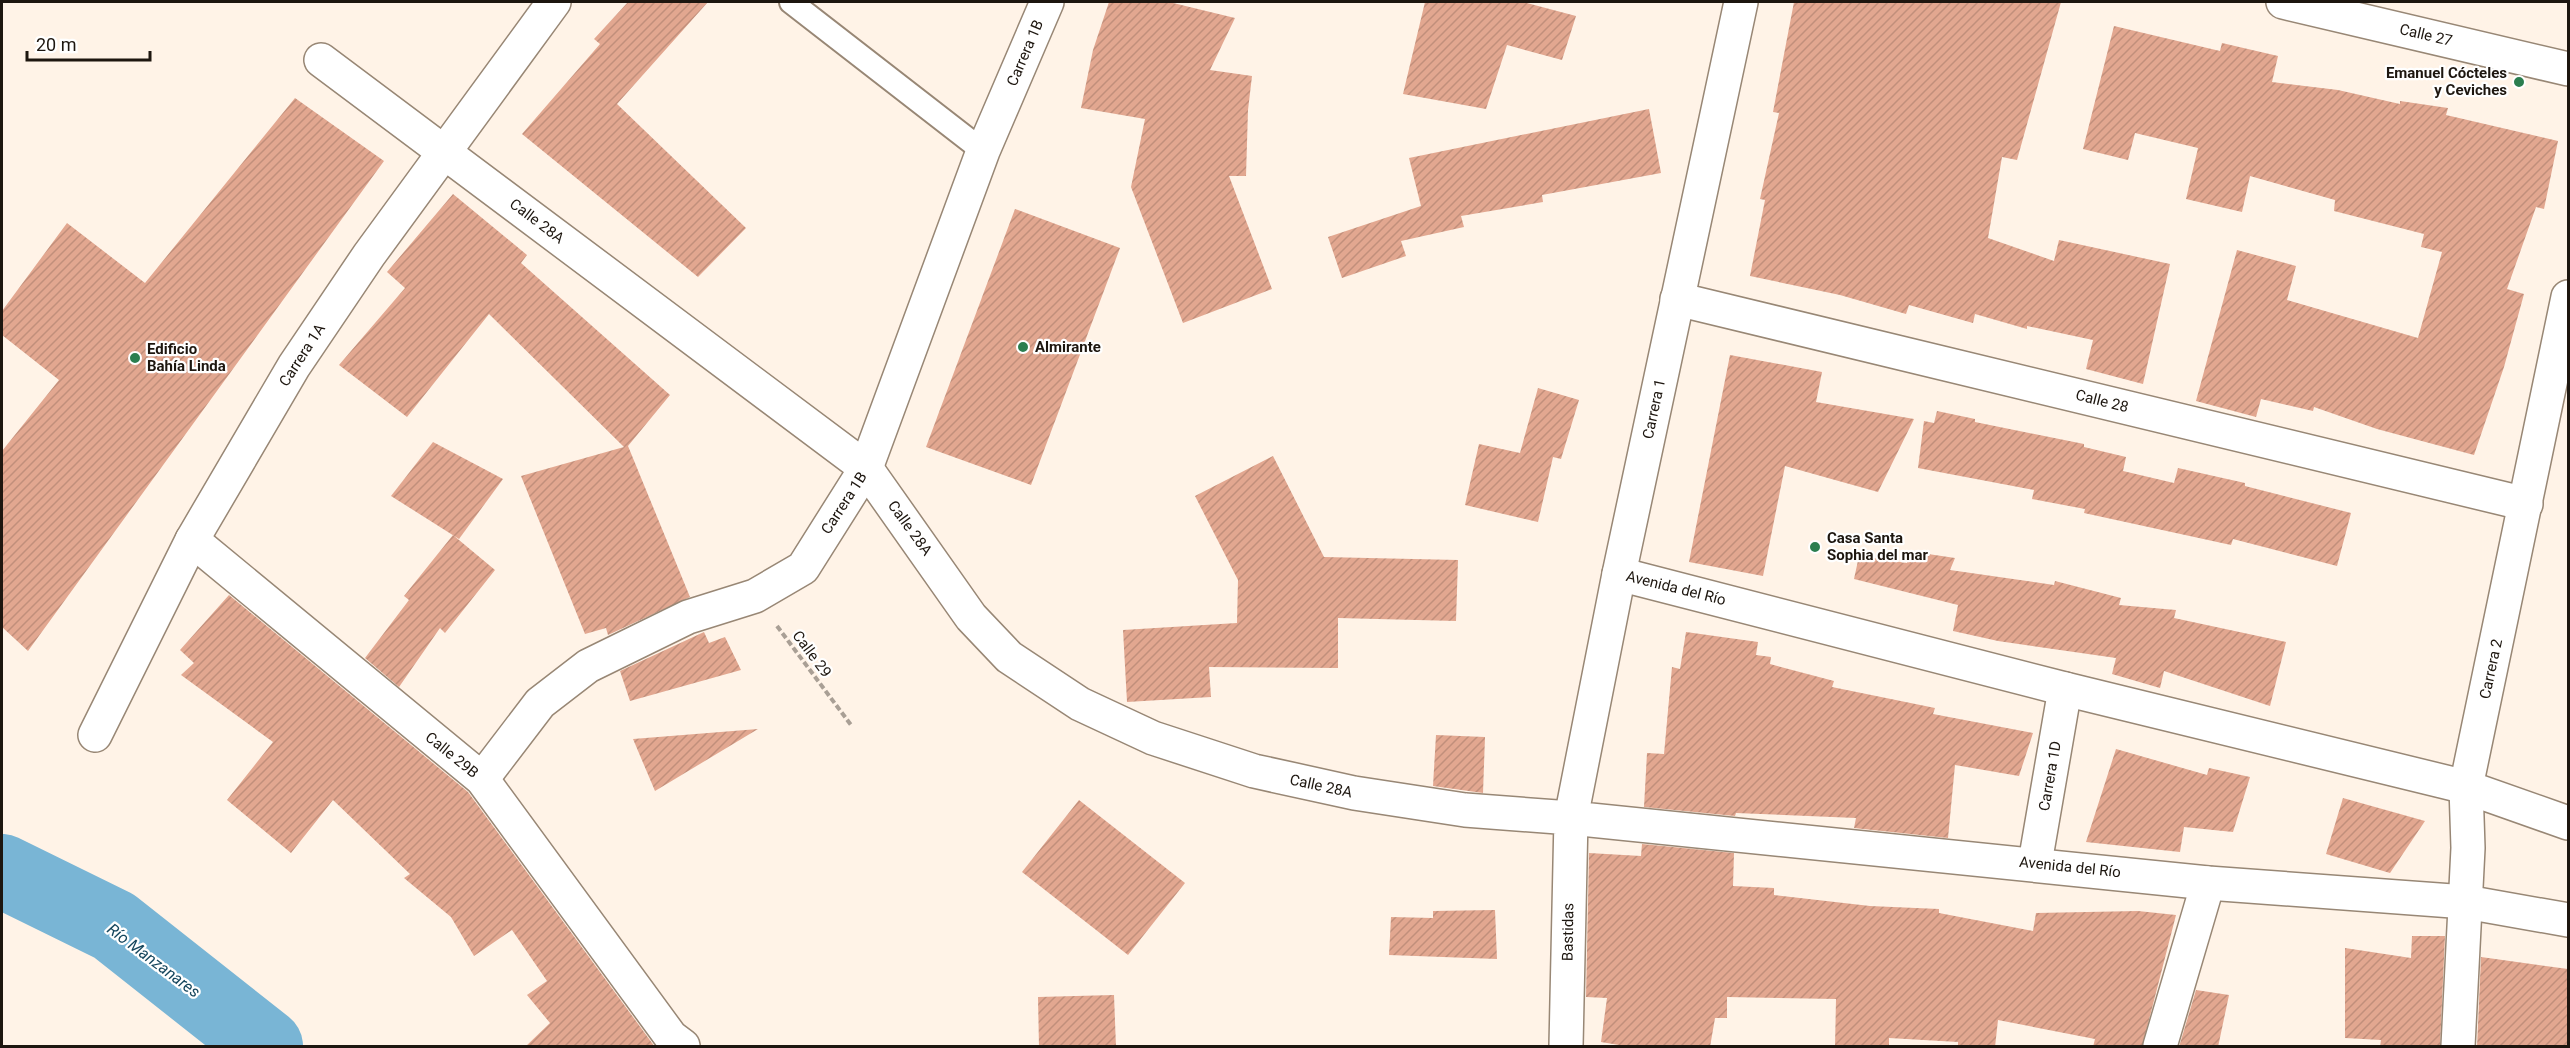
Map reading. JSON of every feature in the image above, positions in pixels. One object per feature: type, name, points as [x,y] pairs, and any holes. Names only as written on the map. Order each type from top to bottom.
[{"type":"street","name":"Carrera 1A","points":[[95,735],[192,540],[294,366],[369,255],[554,2]]},
{"type":"street","name":"Carrera 1B","points":[[482,779],[540,703],[588,666],[688,617],[755,596],[803,568],[866,468],[983,151],[1047,2]]},
{"type":"street","name":"Carrera 1","points":[[1571,818],[1619,574],[1742,2]]},
{"type":"street","name":"Calle 27","points":[[2283,2],[2568,69]]},
{"type":"street","name":"Calle 28A","points":[[321,60],[866,468],[971,617],[1009,657],[1080,704],[1153,738],[1254,771],[1354,794],[1465,810],[1571,818]]},
{"type":"street","name":"Carrera 2","points":[[2458,1047],[2466,902],[2466,787],[2568,297]]},
{"type":"street","name":"Calle 28","points":[[1677,299],[2526,504]]},
{"type":"street","name":"Calle 29B","points":[[192,540],[482,779],[671,1037],[683,1047]]},
{"type":"street","name":"Avenida del Río","points":[[1619,574],[2066,689],[2466,787],[2568,823]]},
{"type":"street","name":"Carrera 1D","points":[[2035,863],[2066,689]]},
{"type":"street","name":"Avenida del Río","points":[[1571,818],[2035,863],[2208,883],[2466,902],[2568,920]]},
{"type":"street","name":"Bastidas","points":[[1566,1047],[1571,818]]},
{"type":"street","points":[[2160,1047],[2208,883]]},
{"type":"lane","points":[[791,2],[983,151]]},
{"type":"path","name":"Calle 29","points":[[755,596],[851,725]]},
{"type":"building","points":[[628,2],[708,2],[617,104],[746,228],[698,277],[522,134],[600,44],[594,39]]},
{"type":"building","points":[[1109,2],[1169,2],[1235,18],[1210,70],[1252,76],[1248,110],[1246,176],[1229,176],[1272,289],[1183,323],[1131,187],[1145,119],[1081,108],[1093,50]]},
{"type":"building","points":[[1425,2],[1523,2],[1576,16],[1562,60],[1507,45],[1486,109],[1403,94]]},
{"type":"building","points":[[1794,2],[2061,2],[2017,160],[2002,157],[1988,238],[2054,261],[2059,240],[2170,264],[2143,384],[2086,369],[2093,340],[2027,326],[2027,329],[1975,314],[1973,323],[1909,305],[1906,314],[1840,295],[1750,276],[1765,200],[1760,199],[1779,113],[1773,112]]},
{"type":"building","points":[[2114,26],[2220,51],[2222,43],[2278,56],[2272,82],[2338,90],[2400,104],[2400,101],[2448,108],[2446,115],[2558,141],[2544,209],[2536,207],[2507,289],[2524,294],[2504,367],[2474,455],[2377,429],[2314,407],[2313,411],[2261,399],[2256,417],[2196,401],[2237,250],[2296,266],[2287,300],[2418,338],[2442,252],[2421,247],[2424,234],[2334,211],[2335,200],[2250,176],[2242,212],[2186,199],[2198,148],[2135,133],[2128,160],[2083,149]]},
{"type":"building","name":"Edificio Bahía Linda","points":[[295,98],[384,161],[28,651],[2,627],[2,451],[59,380],[2,335],[2,311],[67,223],[145,283]]},
{"type":"building","points":[[1649,109],[1661,173],[1542,195],[1543,202],[1461,216],[1464,227],[1401,241],[1406,256],[1342,278],[1328,237],[1421,206],[1409,158]]},
{"type":"building","points":[[453,194],[527,255],[521,263],[670,395],[628,446],[690,597],[608,635],[606,628],[585,634],[521,476],[624,447],[489,314],[407,417],[339,365],[405,288],[387,272]]},
{"type":"building","name":"Almirante","points":[[1015,209],[1120,248],[1031,485],[926,447]]},
{"type":"building","points":[[1730,355],[1822,372],[1816,402],[1914,419],[1878,492],[1785,466],[1763,576],[1689,562]]},
{"type":"building","points":[[1538,388],[1579,400],[1561,459],[1553,457],[1538,522],[1465,505],[1479,444],[1520,453]]},
{"type":"building","points":[[1937,411],[1975,419],[1975,422],[2084,444],[2084,447],[2126,457],[2123,471],[2174,483],[2178,468],[2245,483],[2245,486],[2351,513],[2337,566],[2233,539],[2231,545],[2084,513],[2085,509],[2032,499],[2034,490],[1918,468],[1924,421],[1934,423]]},
{"type":"building","points":[[433,442],[503,479],[459,539],[391,496]]},
{"type":"building","points":[[1273,456],[1324,557],[1458,560],[1456,621],[1338,618],[1338,668],[1209,667],[1211,697],[1127,702],[1123,630],[1237,623],[1238,580],[1195,496]]},
{"type":"building","points":[[453,535],[495,570],[445,633],[440,628],[399,687],[365,658],[409,600],[404,596]]},
{"type":"building","points":[[1908,551],[1955,558],[1950,570],[2054,585],[2055,581],[2121,598],[2119,605],[2176,610],[2174,618],[2286,642],[2270,706],[2164,671],[2160,688],[2112,674],[2116,658],[1998,641],[1953,631],[1958,605],[1854,579],[1859,556],[1907,563]]},
{"type":"building","points":[[229,595],[468,792],[655,1047],[525,1047],[550,1023],[527,995],[547,981],[512,930],[474,956],[451,917],[404,878],[410,874],[333,800],[291,853],[227,800],[273,742],[181,675],[194,663],[180,650]]},
{"type":"building","points":[[704,632],[709,643],[725,637],[741,670],[630,701],[620,671]]},
{"type":"building","points":[[1686,632],[1758,642],[1756,655],[1771,657],[1770,664],[1834,681],[1832,687],[1935,708],[1933,714],[2033,733],[2019,776],[1955,765],[1948,838],[1854,828],[1856,818],[1736,813],[1735,816],[1644,807],[1647,753],[1664,754],[1672,667],[1680,669]]},
{"type":"building","points":[[758,729],[655,791],[633,739]]},
{"type":"building","points":[[1436,735],[1485,737],[1483,793],[1433,786]]},
{"type":"building","points":[[2116,749],[2207,775],[2209,768],[2250,777],[2233,832],[2184,827],[2180,852],[2086,842]]},
{"type":"building","points":[[2343,798],[2425,821],[2390,873],[2326,854]]},
{"type":"building","points":[[1079,800],[1185,883],[1128,955],[1022,872]]},
{"type":"building","points":[[1642,844],[1734,853],[1733,886],[1774,888],[1774,895],[1870,906],[1939,909],[1939,913],[2033,931],[2036,913],[2138,911],[2176,915],[2142,1047],[2093,1047],[2095,1039],[1998,1020],[1995,1047],[1958,1047],[1958,1042],[1889,1038],[1889,1047],[1835,1047],[1836,999],[1727,997],[1727,1018],[1715,1018],[1710,1047],[1631,1047],[1601,1042],[1607,998],[1586,997],[1589,853],[1641,856]]},
{"type":"building","points":[[1495,910],[1497,959],[1389,955],[1391,917],[1433,918],[1433,911]]},
{"type":"building","points":[[2412,936],[2445,936],[2440,1047],[2380,1047],[2381,1040],[2345,1038],[2345,948],[2411,958]]},
{"type":"building","points":[[2481,957],[2568,969],[2568,1047],[2477,1047]]},
{"type":"building","points":[[2196,990],[2229,995],[2218,1047],[2179,1047]]},
{"type":"building","points":[[1114,995],[1116,1047],[1039,1047],[1038,997]]},
{"type":"waterway","name":"Río Manzanares","points":[[2,871],[114,926],[266,1046]]},
{"type":"place","name":"Emanuel Cócteles y Ceviches","points":[[2519,82]]},
{"type":"place","name":"Almirante","points":[[1023,347]]},
{"type":"place","name":"Edificio Bahía Linda","points":[[135,358]]},
{"type":"place","name":"Casa Santa Sophia del mar","points":[[1815,547]]}]
